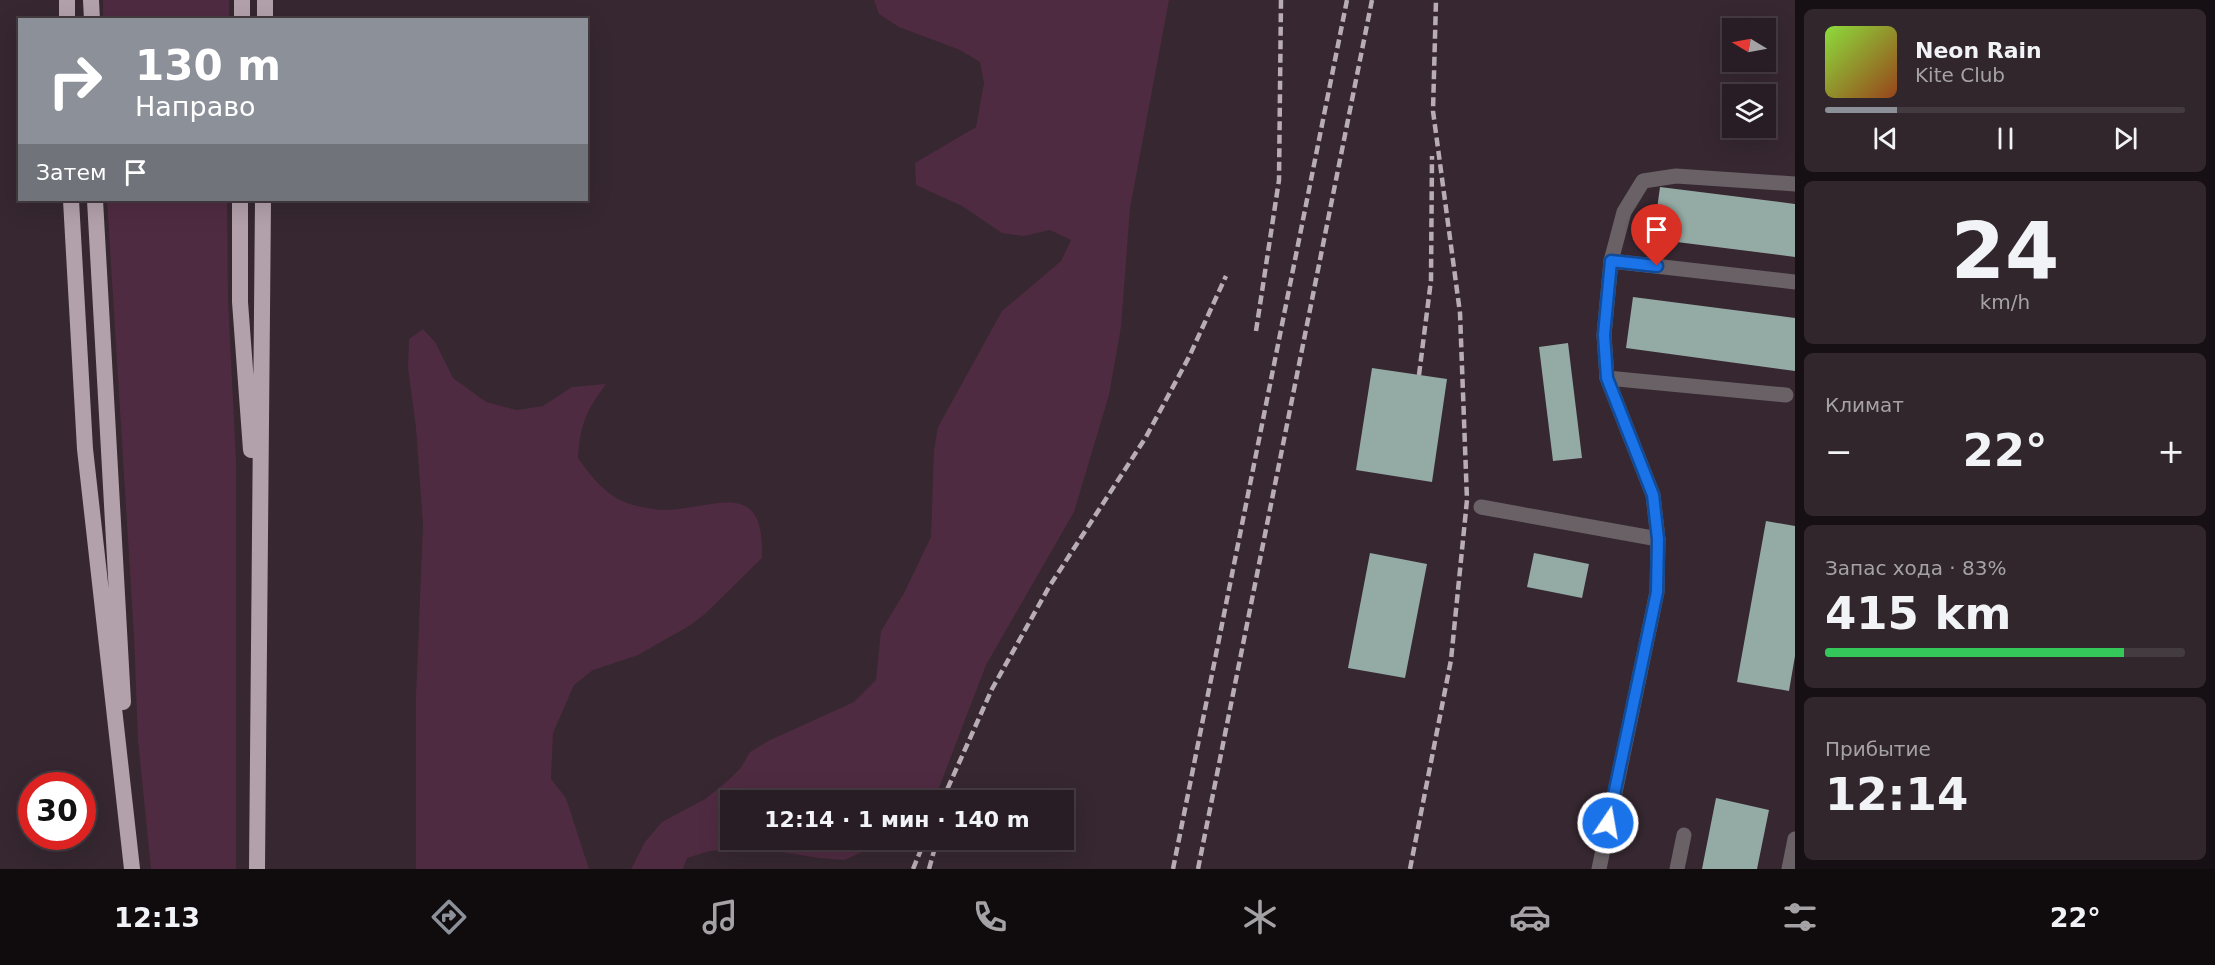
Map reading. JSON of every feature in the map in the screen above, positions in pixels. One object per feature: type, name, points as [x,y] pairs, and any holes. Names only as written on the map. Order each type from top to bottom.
[{"type":"highway","points":[[67,0],[67,18]]},
{"type":"highway","points":[[91,0],[92,18]]},
{"type":"highway","points":[[242,0],[242,18]]},
{"type":"highway","points":[[265,18],[266,0]]},
{"type":"highway","points":[[71,201],[85,449],[132,869]]},
{"type":"highway","points":[[95,201],[130,850]]},
{"type":"highway","points":[[240,201],[240,302],[259,580]]},
{"type":"highway","points":[[257,869],[263,201]]},
{"type":"street","points":[[1599,869],[1657,592],[1658,539],[1653,495],[1607,378],[1604,335],[1611,261],[1624,213],[1644,181],[1676,176],[1795,184]]},
{"type":"street","points":[[1611,261],[1795,282]]},
{"type":"street","points":[[1607,378],[1786,395]]},
{"type":"street","points":[[1481,507],[1658,539]]},
{"type":"street","points":[[1677,869],[1684,835]]},
{"type":"street","points":[[1789,869],[1795,839]]},
{"type":"shaded area","points":[[103,0],[229,0],[229,18],[103,18]]},
{"type":"shaded area","points":[[874,0],[1169,0],[1130,208],[1121,327],[1109,395],[1074,512],[986,665],[938,790],[720,790],[720,850],[687,858],[683,869],[631,869],[645,842],[662,822],[705,799],[724,784],[740,769],[750,752],[768,741],[854,702],[876,680],[881,631],[904,593],[931,537],[934,450],[938,427],[1002,311],[1061,261],[1071,240],[1050,230],[1024,236],[1002,233],[962,206],[916,185],[915,163],[976,127],[984,83],[980,62],[960,50],[899,27],[879,14]]},
{"type":"shaded area","points":[[107,201],[227,201],[228,299],[236,461],[236,869],[151,869],[138,740],[134,636]]},
{"type":"shaded area","points":[[423,329],[435,342],[453,378],[486,402],[517,410],[543,406],[572,387],[606,384],[593,402],[585,419],[580,436],[578,458],[602,487],[624,502],[665,510],[734,503],[746,507],[755,516],[761,533],[762,558],[705,614],[689,626],[638,655],[593,670],[574,685],[553,733],[551,779],[566,798],[589,869],[416,869],[416,697],[423,525],[416,428],[408,368],[409,339]]},
{"type":"shaded area","points":[[770,850],[867,850],[844,860]]},
{"type":"building","points":[[1660,187],[1795,204],[1795,257],[1653,239]]},
{"type":"building","points":[[1633,297],[1795,318],[1795,371],[1626,348]]},
{"type":"building","points":[[1568,343],[1582,458],[1553,461],[1539,347]]},
{"type":"building","points":[[1372,368],[1447,379],[1432,482],[1356,470]]},
{"type":"building","points":[[1766,521],[1795,526],[1795,656],[1789,691],[1737,682]]},
{"type":"building","points":[[1370,553],[1427,564],[1405,678],[1348,668]]},
{"type":"building","points":[[1534,553],[1589,564],[1582,598],[1527,587]]},
{"type":"building","points":[[1716,798],[1769,810],[1757,869],[1702,869]]},
{"type":"railway","points":[[1256,331],[1279,180],[1281,0]]},
{"type":"railway","points":[[1173,869],[1347,0]]},
{"type":"railway","points":[[1198,869],[1372,0]]},
{"type":"railway","points":[[1410,869],[1451,660],[1467,500],[1460,313],[1433,111],[1436,0]]},
{"type":"railway","points":[[1419,375],[1431,280],[1432,156]]},
{"type":"railway","points":[[947,790],[992,689],[1049,587],[1146,437],[1189,357],[1226,276]]},
{"type":"railway","points":[[913,869],[921,850]]},
{"type":"railway","points":[[929,869],[934,850]]},
{"type":"route","points":[[1608,823],[1657,592],[1658,539],[1653,495],[1607,378],[1604,335],[1611,261],[1657,266]]}]
